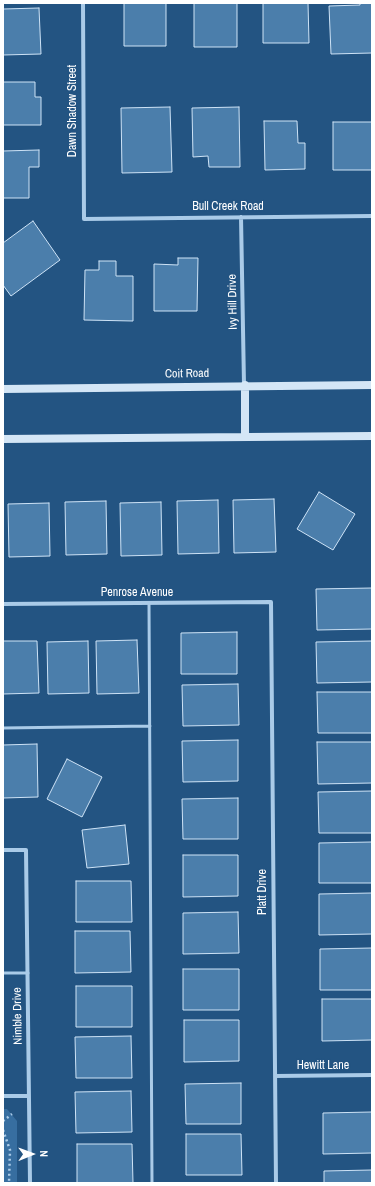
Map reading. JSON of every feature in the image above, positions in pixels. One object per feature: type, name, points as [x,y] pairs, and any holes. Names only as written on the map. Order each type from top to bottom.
[{"type":"main road","name":"Coit Road","points":[[3,389],[372,385]]},
{"type":"main road","points":[[244,386],[245,436]]},
{"type":"main road","points":[[3,439],[372,436]]},
{"type":"street","name":"Dawn Shadow Street","points":[[82,3],[84,219]]},
{"type":"street","name":"Bull Creek Road","points":[[84,219],[372,216]]},
{"type":"street","name":"Ivy Hill Drive","points":[[241,217],[244,386]]},
{"type":"street","name":"Penrose Avenue","points":[[3,604],[270,602]]},
{"type":"street","name":"Platt Drive","points":[[270,602],[276,1183]]},
{"type":"street","name":"Nimble Drive","points":[[3,850],[26,850],[30,1183]]},
{"type":"street","name":"Hewitt Lane","points":[[275,1076],[372,1076]]},
{"type":"street","points":[[3,1096],[29,1096]]},
{"type":"lane","points":[[149,603],[152,1183]]},
{"type":"lane","points":[[3,728],[150,726]]},
{"type":"lane","points":[[3,973],[28,973]]},
{"type":"path","points":[[3,1121],[12,1114]]},
{"type":"path","points":[[3,1130],[10,1150],[8,1183]]},
{"type":"shaded area","points":[[3,1109],[7,1109],[17,1121],[17,1183],[3,1183]]},
{"type":"building","points":[[124,3],[166,3],[166,46],[124,46]]},
{"type":"building","points":[[194,3],[237,3],[237,47],[194,47]]},
{"type":"building","points":[[263,3],[308,3],[309,43],[263,43]]},
{"type":"building","points":[[360,3],[372,3],[372,53],[331,54],[329,6],[360,5]]},
{"type":"building","points":[[39,8],[41,54],[3,55],[3,9]]},
{"type":"building","points":[[3,82],[35,82],[35,97],[41,97],[41,125],[3,125]]},
{"type":"building","points":[[170,107],[172,172],[122,173],[121,108]]},
{"type":"building","points":[[239,107],[240,167],[209,167],[208,156],[193,157],[192,108]]},
{"type":"building","points":[[264,121],[297,121],[298,143],[305,143],[305,169],[265,170]]},
{"type":"building","points":[[333,122],[372,122],[372,170],[333,170]]},
{"type":"building","points":[[39,150],[39,167],[29,167],[29,198],[3,198],[3,151]]},
{"type":"building","points":[[33,221],[60,260],[11,296],[3,285],[3,243]]},
{"type":"building","points":[[178,258],[198,258],[197,311],[154,311],[154,264],[178,265]]},
{"type":"building","points":[[99,261],[116,261],[116,276],[133,276],[133,321],[84,320],[85,270],[99,270]]},
{"type":"building","points":[[319,492],[355,514],[333,550],[297,529]]},
{"type":"building","points":[[274,499],[276,552],[234,553],[233,500]]},
{"type":"building","points":[[218,500],[219,553],[178,554],[177,501]]},
{"type":"building","points":[[106,501],[107,554],[66,555],[65,502]]},
{"type":"building","points":[[161,502],[162,555],[121,556],[120,503]]},
{"type":"building","points":[[49,503],[50,556],[9,557],[8,504]]},
{"type":"building","points":[[372,588],[372,629],[317,630],[316,589]]},
{"type":"building","points":[[237,632],[237,674],[181,674],[181,633]]},
{"type":"building","points":[[137,640],[139,693],[97,694],[96,641]]},
{"type":"building","points":[[3,641],[37,641],[39,693],[3,694]]},
{"type":"building","points":[[88,641],[89,693],[48,694],[47,642]]},
{"type":"building","points":[[372,641],[372,682],[317,683],[316,642]]},
{"type":"building","points":[[238,684],[239,725],[183,726],[182,685]]},
{"type":"building","points":[[317,692],[372,692],[372,733],[318,733]]},
{"type":"building","points":[[238,740],[238,781],[183,782],[182,741]]},
{"type":"building","points":[[317,742],[372,742],[372,783],[318,784]]},
{"type":"building","points":[[37,744],[38,797],[3,798],[3,745]]},
{"type":"building","points":[[67,759],[102,777],[82,817],[47,799]]},
{"type":"building","points":[[372,791],[372,833],[319,833],[318,792]]},
{"type":"building","points":[[238,798],[238,839],[183,839],[182,799]]},
{"type":"building","points":[[125,825],[129,864],[87,868],[82,830]]},
{"type":"building","points":[[372,842],[372,883],[319,883],[319,843]]},
{"type":"building","points":[[183,855],[238,855],[238,896],[183,897]]},
{"type":"building","points":[[76,881],[131,881],[132,922],[76,922]]},
{"type":"building","points":[[372,893],[372,934],[319,935],[319,894]]},
{"type":"building","points":[[238,912],[239,953],[183,954],[183,913]]},
{"type":"building","points":[[75,931],[130,931],[131,972],[75,973]]},
{"type":"building","points":[[372,948],[372,990],[320,990],[320,949]]},
{"type":"building","points":[[183,969],[239,969],[239,1010],[183,1010]]},
{"type":"building","points":[[76,986],[132,986],[132,1027],[76,1027]]},
{"type":"building","points":[[322,999],[372,999],[372,1040],[322,1041]]},
{"type":"building","points":[[184,1020],[239,1020],[239,1061],[184,1062]]},
{"type":"building","points":[[131,1036],[132,1078],[76,1078],[75,1037]]},
{"type":"building","points":[[241,1083],[241,1124],[186,1124],[185,1084]]},
{"type":"building","points":[[131,1091],[132,1132],[76,1133],[75,1092]]},
{"type":"building","points":[[372,1112],[372,1153],[323,1154],[323,1113]]},
{"type":"building","points":[[186,1134],[241,1134],[242,1175],[186,1175]]},
{"type":"building","points":[[77,1144],[132,1144],[133,1183],[77,1183]]},
{"type":"building","points":[[372,1170],[372,1183],[324,1183],[324,1171]]}]
